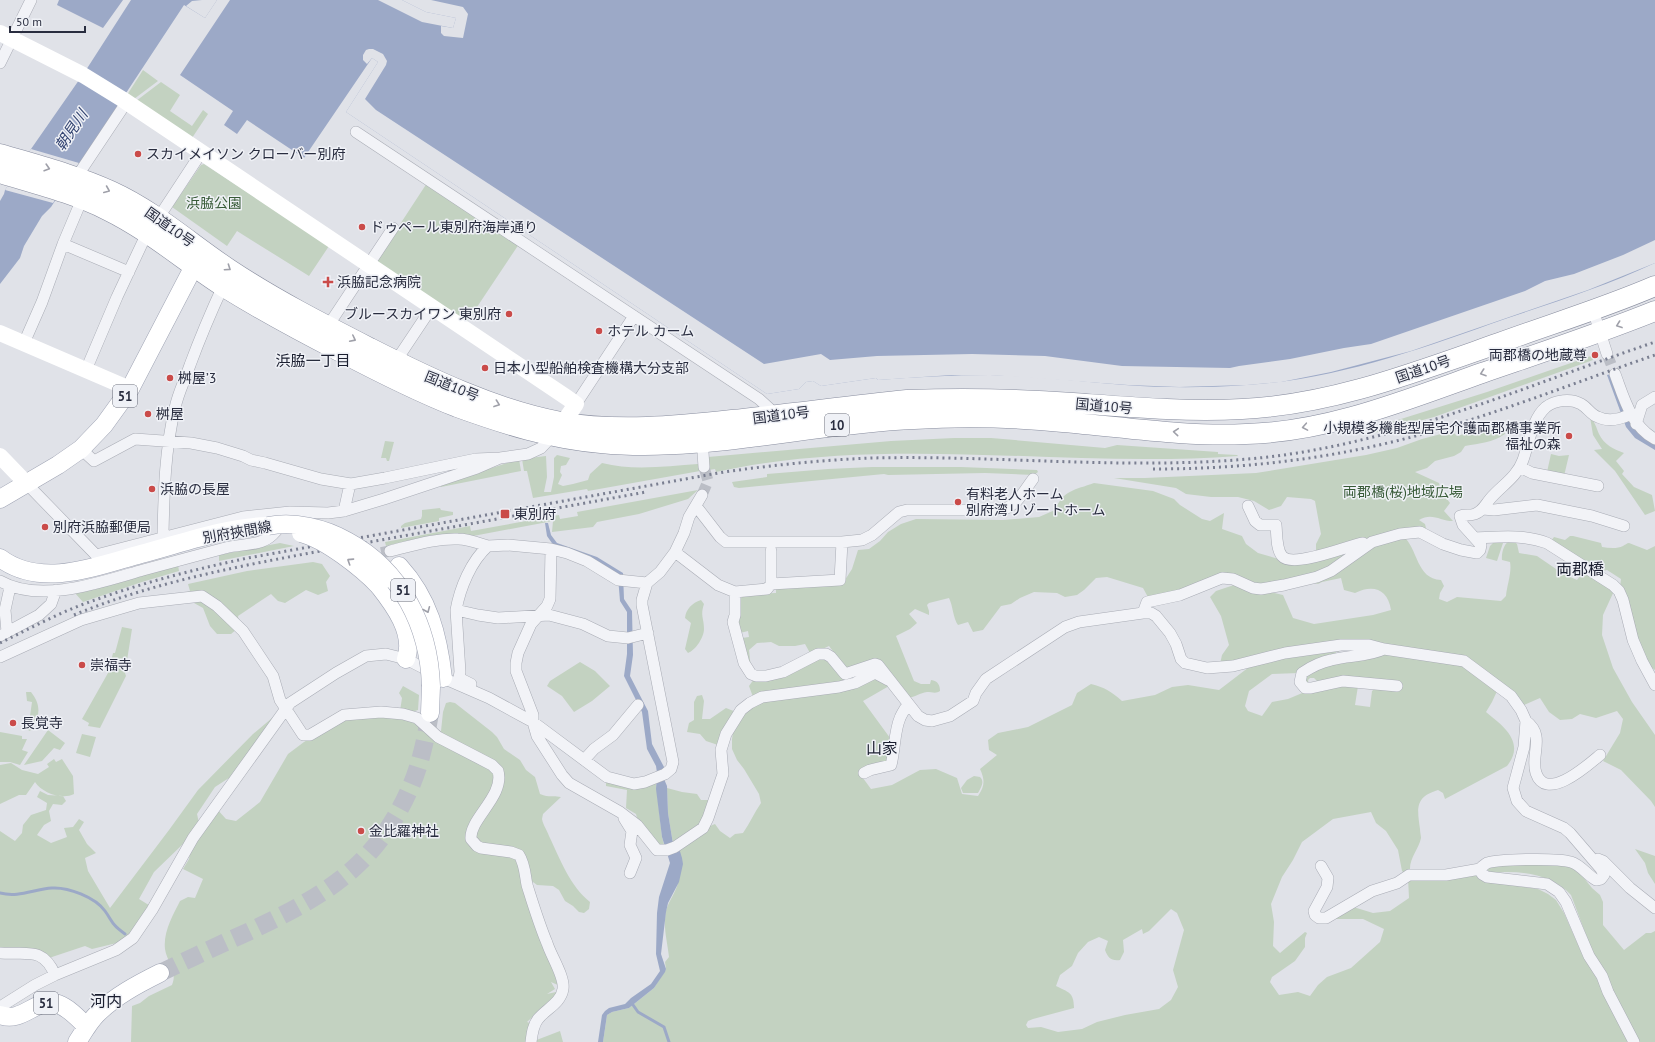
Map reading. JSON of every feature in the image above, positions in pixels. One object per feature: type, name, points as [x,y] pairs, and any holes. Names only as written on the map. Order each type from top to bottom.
[{"type":"highway","name":"国道10号","points":[[0,154],[12,170],[69,181],[112,192],[159,217],[200,259],[223,286],[264,311],[418,391],[457,407],[522,429],[558,430],[613,428],[702,432],[964,417],[1056,421],[1191,433],[1249,434],[1278,431],[1330,422],[1371,411],[1599,332],[1655,311]]},
{"type":"highway","name":"国道10号","points":[[69,181],[82,199],[118,215],[147,233],[252,283],[328,326],[396,361],[435,379],[492,402],[530,414],[558,430]]},
{"type":"highway","name":"国道10号","points":[[702,432],[772,416],[892,402],[935,399],[1007,400],[1073,403],[1139,409],[1178,410],[1242,409],[1292,405],[1407,375],[1593,310],[1655,286]]},
{"type":"main road","name":"51","points":[[0,499],[27,484],[81,448],[104,425],[130,389],[200,259]]},
{"type":"main road","name":"別府挾間線","points":[[0,558],[17,568],[24,570],[48,573],[67,572],[80,570],[242,528],[268,526],[282,523],[324,530],[337,535],[368,553],[392,576],[401,587],[423,632],[429,663],[437,682],[430,713]]},
{"type":"main road","points":[[268,526],[308,535],[354,564],[379,586],[398,615],[409,645],[406,659]]},
{"type":"main road","points":[[324,530],[340,530],[374,547],[399,566],[421,596],[428,610],[437,638],[441,658],[437,682]]},
{"type":"main road","points":[[77,1042],[96,1015],[107,1005],[129,990],[160,973]]},
{"type":"main road","name":"51","points":[[0,1015],[9,1018],[18,1017],[51,1002],[62,1006],[87,1027]]},
{"type":"street","points":[[0,63],[6,36],[31,0]]},
{"type":"street","points":[[6,36],[83,75],[124,101],[576,404]]},
{"type":"street","points":[[69,181],[124,101]]},
{"type":"street","points":[[356,132],[759,399],[770,410],[772,416]]},
{"type":"street","points":[[159,217],[202,153]]},
{"type":"street","points":[[24,342],[42,302],[63,244],[82,199]]},
{"type":"street","points":[[328,326],[393,228]]},
{"type":"street","points":[[86,370],[147,233]]},
{"type":"street","points":[[63,244],[129,272]]},
{"type":"street","points":[[164,537],[164,507],[169,441],[179,393],[199,340],[223,286]]},
{"type":"street","points":[[396,361],[432,307]]},
{"type":"street","points":[[1593,310],[1607,354]]},
{"type":"street","points":[[81,448],[94,461],[135,439],[191,443],[217,448],[251,460],[265,462],[299,473],[334,482],[350,484],[379,480],[476,459],[500,458],[535,452],[558,430],[634,316]]},
{"type":"street","points":[[0,333],[24,342],[130,389]]},
{"type":"street","points":[[1615,374],[1629,418],[1644,432],[1655,439]]},
{"type":"street","points":[[1248,506],[1255,521],[1260,525],[1276,526],[1279,550],[1281,555],[1285,558],[1306,558],[1325,555],[1359,544],[1400,534],[1420,532],[1443,544],[1477,553],[1480,550],[1481,544],[1462,525],[1460,516],[1474,514],[1483,509],[1512,478],[1520,467],[1536,421],[1546,407],[1560,401],[1574,402],[1581,404],[1592,414],[1602,419],[1629,418],[1642,405],[1655,397]]},
{"type":"street","points":[[702,432],[704,467]]},
{"type":"street","points":[[0,456],[96,555],[243,517],[290,512],[328,513],[344,511],[384,500],[500,458]]},
{"type":"street","points":[[1520,467],[1532,472],[1598,486]]},
{"type":"street","points":[[696,506],[720,537],[726,542],[842,542],[866,539],[896,515],[907,510],[1003,510],[1016,503],[1033,479]]},
{"type":"street","points":[[344,511],[350,484]]},
{"type":"street","points":[[0,1007],[35,985],[55,975],[116,950],[133,938],[152,910],[193,838],[290,703],[360,658],[379,654],[406,659],[437,682],[489,698],[533,722],[607,776],[621,781],[634,784],[660,776],[671,769],[673,762],[642,600],[647,583],[660,572],[675,552],[684,533],[689,517],[702,495]]},
{"type":"street","points":[[1483,509],[1494,510],[1537,505],[1592,516],[1624,526]]},
{"type":"street","points":[[4,634],[5,584],[18,589],[34,590],[56,590],[89,585],[230,546],[262,542],[270,537],[287,518],[290,512]]},
{"type":"street","points":[[1475,538],[1523,536],[1536,539],[1547,543],[1613,585],[1623,600],[1633,640],[1655,685]]},
{"type":"street","points":[[390,551],[415,545],[458,539],[474,541],[488,546],[508,545],[551,549],[567,553],[587,561],[621,581],[647,583]]},
{"type":"street","points":[[675,552],[718,585],[735,592],[767,589],[772,584],[840,580],[842,542]]},
{"type":"street","points":[[1143,613],[1147,602],[1180,595],[1222,578],[1233,580],[1253,588],[1261,589],[1317,577],[1332,571],[1372,542]]},
{"type":"street","points":[[488,546],[475,559],[456,610],[460,672],[459,678],[485,690],[489,698]]},
{"type":"street","points":[[551,549],[550,599],[540,614],[530,624],[518,653],[516,662],[518,679],[533,715],[536,736],[566,779],[574,786],[620,812],[637,825],[658,850],[662,851],[671,849],[703,828],[709,816],[723,774],[721,750],[726,734],[741,710],[746,706],[762,697],[845,686],[855,683],[875,673],[889,680]]},
{"type":"street","points":[[771,551],[772,584]]},
{"type":"street","points":[[4,634],[34,618],[45,610],[51,604],[56,590]]},
{"type":"street","points":[[735,592],[735,615],[733,622],[744,663],[751,674],[756,676],[766,676],[783,672],[818,654],[826,654],[832,657],[844,674],[875,664],[880,667],[918,716],[925,720],[932,721],[947,717],[973,701],[976,693],[986,679],[1065,627],[1079,622],[1143,613],[1151,613],[1166,626],[1176,644],[1181,659],[1186,663],[1207,668],[1233,666],[1284,653],[1341,645],[1369,645],[1384,649],[1464,661],[1511,696],[1521,710],[1526,721],[1524,747],[1513,788],[1517,800],[1526,811],[1564,828],[1588,853],[1604,875],[1601,879],[1596,880],[1576,864],[1552,860],[1488,863],[1483,865],[1480,869],[1446,875],[1409,875],[1397,883],[1372,891],[1326,918],[1322,918],[1315,916],[1314,911],[1327,887],[1328,878],[1321,866]]},
{"type":"street","points":[[0,657],[81,620],[139,603],[202,596],[217,606],[244,631],[273,676],[280,700],[301,734],[305,736],[310,735],[344,715],[381,712],[410,716],[421,722],[438,737],[492,766],[498,771],[498,781],[491,800],[472,831],[471,839],[481,848],[511,852],[519,855],[523,862],[527,885],[550,954],[564,982],[563,991],[558,1001],[537,1019],[530,1042]]},
{"type":"street","points":[[456,610],[498,618],[540,614],[549,615],[583,624],[608,636],[630,637],[648,632]]},
{"type":"street","points":[[1384,649],[1373,654],[1331,660],[1321,663],[1302,673],[1300,682],[1305,688],[1343,681],[1397,686]]},
{"type":"street","points":[[864,774],[870,770],[891,765],[895,749],[896,729],[908,704]]},
{"type":"street","points":[[584,760],[594,749],[613,735],[638,705]]},
{"type":"street","points":[[1526,721],[1533,726],[1537,742],[1535,772],[1544,782],[1552,784],[1562,783],[1600,755]]},
{"type":"street","points":[[620,812],[632,831],[630,845],[636,858],[630,873]]},
{"type":"street","points":[[1588,853],[1603,861],[1630,888],[1655,908]]},
{"type":"street","points":[[1480,869],[1482,874],[1487,877],[1547,884],[1560,892],[1566,902],[1589,956],[1602,976],[1608,992],[1634,1042]]},
{"type":"street","points":[[0,953],[23,953],[42,956],[50,964],[55,975]]},
{"type":"green space","points":[[143,70],[158,81],[134,99],[127,95]]},
{"type":"green space","points":[[161,82],[180,95],[170,111],[192,126],[203,110],[208,114],[192,138],[136,101]]},
{"type":"green space","name":"浜脇公園","points":[[204,164],[329,246],[309,276],[237,231],[227,246],[172,207],[201,165]]},
{"type":"green space","points":[[427,183],[519,244],[467,322],[376,261]]},
{"type":"green space","points":[[1591,356],[1593,360],[1434,417],[1370,434],[1369,429],[1487,392]]},
{"type":"green space","points":[[1590,417],[1601,438],[1606,444],[1624,453],[1616,461],[1624,471],[1622,474],[1634,487],[1652,495],[1655,511],[1645,515],[1615,471],[1594,450],[1602,449],[1593,435]]},
{"type":"green space","name":"両郡橋(桜)地域広場","points":[[1500,426],[1504,429],[1505,434],[1500,437],[1486,442],[1465,446],[1461,452],[1454,456],[1435,461],[1427,468],[1415,472],[1439,483],[1441,491],[1450,503],[1444,511],[1453,521],[1428,517],[1419,520],[1425,524],[1426,528],[1423,530],[1319,554],[1316,550],[1316,544],[1321,534],[1315,501],[1311,499],[1287,497],[1281,506],[1269,510],[1254,501],[1238,497],[1211,497],[1186,494],[1176,488],[1114,478],[1256,473],[1366,455],[1397,448],[1422,439],[1452,431],[1457,436],[1487,427]]},
{"type":"green space","points":[[991,438],[1105,448],[1117,445],[1218,452],[1218,454],[1238,456],[1173,459],[1107,459],[911,454],[846,455],[781,461],[716,472],[715,469],[709,470],[708,457],[891,441]]},
{"type":"green space","points":[[385,441],[394,442],[389,461],[387,461],[386,458],[381,458]]},
{"type":"green space","points":[[1551,454],[1559,456],[1569,455],[1564,476],[1547,472]]},
{"type":"green space","points":[[557,455],[570,458],[566,465],[561,466],[560,472],[562,475],[558,484],[563,486],[588,480],[590,474],[602,463],[626,467],[662,467],[698,464],[700,471],[588,491],[587,489],[533,498],[527,471],[524,471],[522,459],[546,456],[547,477],[544,492],[551,492],[554,477],[554,458]]},
{"type":"green space","points":[[519,459],[521,471],[441,487],[440,485]]},
{"type":"green space","points":[[872,467],[961,467],[1037,470],[1038,472],[1034,475],[985,473],[884,474],[739,488],[734,487],[732,482],[767,477],[767,474]]},
{"type":"green space","points":[[1094,483],[1153,491],[1174,499],[1180,505],[1202,519],[1210,521],[1224,513],[1222,529],[1242,536],[1246,544],[1258,553],[1282,560],[1363,545],[1330,569],[1261,586],[1235,577],[1149,599],[1143,588],[1107,577],[1096,578],[1077,595],[1065,597],[1057,593],[1034,592],[1011,604],[1001,606],[983,630],[973,632],[968,622],[958,625],[949,598],[929,603],[927,605],[929,615],[915,609],[909,614],[917,623],[910,629],[896,636],[914,681],[921,684],[930,684],[931,680],[935,681],[939,685],[940,691],[934,693],[927,692],[908,698],[897,686],[847,670],[829,646],[814,653],[810,653],[805,644],[795,646],[779,646],[771,642],[757,643],[749,650],[751,669],[742,638],[749,637],[748,631],[740,633],[738,623],[738,607],[744,594],[776,593],[776,589],[843,583],[852,569],[858,550],[869,549],[880,541],[888,532],[901,524],[916,519],[1003,520],[1039,517],[1055,510],[1062,498],[1070,492]]},
{"type":"green space","points":[[698,490],[688,499],[639,514],[597,522],[593,527],[552,532],[553,521],[473,536],[451,534],[440,535],[418,538],[386,546],[385,542],[470,526],[471,531],[559,515],[560,519],[578,516],[577,512]]},
{"type":"green space","points":[[440,508],[441,510],[453,512],[453,515],[439,518],[439,521],[401,528],[401,526],[405,523],[421,519],[422,510]]},
{"type":"green space","points":[[1403,536],[1408,541],[1422,569],[1433,578],[1441,580],[1444,586],[1440,593],[1439,599],[1447,602],[1457,597],[1501,601],[1506,596],[1510,570],[1510,562],[1502,560],[1502,553],[1505,545],[1510,541],[1517,544],[1519,553],[1537,556],[1556,569],[1559,569],[1561,573],[1577,580],[1584,571],[1614,591],[1603,615],[1602,635],[1613,668],[1632,702],[1655,735],[1655,807],[1621,770],[1603,761],[1620,733],[1623,719],[1617,711],[1596,718],[1580,714],[1572,719],[1560,720],[1549,712],[1540,698],[1522,706],[1468,659],[1386,646],[1220,664],[1222,655],[1229,645],[1221,616],[1210,597],[1216,591],[1237,584],[1283,595],[1293,618],[1314,624],[1373,615],[1391,610],[1387,597],[1379,590],[1368,589],[1355,593],[1344,590],[1341,578],[1318,584],[1314,583],[1374,544]]},
{"type":"green space","points":[[1570,536],[1601,543],[1602,547],[1618,548],[1629,543],[1647,550],[1655,546],[1655,670],[1647,664],[1620,587],[1621,579],[1607,570],[1600,572],[1551,541],[1554,537],[1565,540]]},
{"type":"green space","points":[[1494,542],[1503,543],[1497,561],[1486,558],[1490,546]]},
{"type":"green space","points":[[280,543],[294,546],[219,561],[219,555]]},
{"type":"green space","points":[[313,562],[322,564],[330,576],[326,582],[328,591],[318,595],[306,590],[285,603],[278,601],[271,594],[238,616],[239,624],[218,603],[176,596],[190,591],[188,584],[247,571]]},
{"type":"green space","points":[[178,565],[179,571],[83,602],[74,592],[90,588],[94,590],[106,584]]},
{"type":"green space","points":[[191,598],[202,598],[237,629],[231,634],[217,634],[210,626],[203,608],[194,603]]},
{"type":"green space","points":[[701,600],[704,604],[702,614],[704,632],[697,646],[688,653],[685,649],[691,623],[685,618],[690,607]]},
{"type":"green space","points":[[122,627],[132,629],[125,673],[126,676],[100,728],[88,726],[89,723],[82,719],[108,673]]},
{"type":"green space","points":[[1335,649],[1337,657],[1299,673],[1272,674],[1249,691],[1245,706],[1248,711],[1262,716],[1272,702],[1288,699],[1307,691],[1333,684],[1358,686],[1355,705],[1370,707],[1372,691],[1378,686],[1318,682],[1314,678],[1310,678],[1308,680],[1309,685],[1302,678],[1317,667],[1391,653],[1459,662],[1498,689],[1486,712],[1510,735],[1514,749],[1507,766],[1445,799],[1443,793],[1438,790],[1430,793],[1421,800],[1418,815],[1421,838],[1411,862],[1410,871],[1404,873],[1402,871],[1398,850],[1386,831],[1376,823],[1371,812],[1333,819],[1302,842],[1282,877],[1271,904],[1274,922],[1273,946],[1280,953],[1305,932],[1307,933],[1305,938],[1305,947],[1295,961],[1272,977],[1270,982],[1279,995],[1298,992],[1310,996],[1318,985],[1327,977],[1351,968],[1380,942],[1384,929],[1363,919],[1335,919],[1350,906],[1373,913],[1390,911],[1409,898],[1408,878],[1472,872],[1479,878],[1488,882],[1538,889],[1556,900],[1564,913],[1583,956],[1595,974],[1628,1042],[603,1042],[607,1015],[612,1012],[629,1008],[654,988],[666,969],[665,962],[669,957],[665,917],[667,908],[679,881],[679,848],[715,824],[720,831],[730,838],[735,834],[743,833],[761,803],[759,794],[737,760],[732,749],[733,733],[745,712],[764,702],[874,678],[889,686],[863,701],[893,742],[890,760],[860,774],[871,789],[892,785],[920,770],[936,769],[957,778],[962,794],[978,796],[984,783],[980,769],[997,755],[989,750],[988,740],[998,733],[1028,727],[1072,705],[1077,693],[1091,684],[1108,690],[1122,701],[1155,695],[1172,687],[1188,685],[1219,690],[1253,664]],"holes":[[[1171,909],[1177,913],[1184,930],[1173,970],[1178,987],[1171,1000],[1159,1009],[1097,1022],[1082,1029],[1058,1032],[1041,1027],[1028,1028],[1026,1025],[1028,1021],[1074,1008],[1073,999],[1070,993],[1056,986],[1060,975],[1072,966],[1078,953],[1088,942],[1099,937],[1108,941],[1105,950],[1107,955],[1114,960],[1120,960],[1124,952],[1123,940],[1142,929],[1143,934],[1149,931]]]},
{"type":"green space","points":[[827,658],[839,674],[876,667],[850,680],[753,697],[749,686],[754,679],[817,659]]},
{"type":"green space","points":[[580,662],[595,671],[610,686],[592,701],[574,712],[562,696],[547,686],[550,681]]},
{"type":"green space","points":[[403,686],[419,695],[418,710],[415,711],[414,714],[400,711],[402,698],[399,693]]},
{"type":"green space","points":[[26,692],[31,692],[37,702],[38,716],[30,731],[28,730],[32,702],[27,701]]},
{"type":"green space","points":[[702,695],[704,701],[702,719],[710,719],[726,708],[736,712],[718,745],[706,741],[700,734],[687,732],[689,723],[694,720],[694,702],[697,696]]},
{"type":"green space","points":[[446,703],[455,703],[492,732],[497,737],[504,749],[520,760],[526,770],[535,777],[540,794],[561,797],[543,814],[542,819],[566,872],[583,896],[590,902],[589,909],[584,913],[579,912],[565,901],[559,890],[553,886],[537,885],[529,879],[526,861],[483,846],[473,837],[502,774],[438,733],[441,731],[443,712]]},
{"type":"green space","points":[[278,713],[235,774],[215,787],[197,814],[199,823],[185,845],[183,844],[154,872],[139,899],[152,907],[125,941],[92,949],[85,946],[49,958],[0,951],[0,831],[15,841],[22,833],[23,825],[31,815],[46,810],[47,803],[37,797],[40,791],[48,795],[63,796],[66,801],[62,805],[53,804],[49,811],[51,821],[44,825],[37,835],[51,843],[67,837],[64,828],[73,827],[79,819],[84,822],[79,830],[87,844],[96,853],[85,858],[88,871],[110,908],[198,790],[253,734]]},
{"type":"green space","points":[[404,717],[493,771],[494,784],[467,837],[516,857],[560,986],[551,982],[555,989],[547,994],[556,992],[557,994],[527,1022],[530,1023],[526,1042],[131,1042],[132,1006],[172,985],[174,980],[173,971],[165,949],[167,930],[180,901],[188,897],[195,898],[203,879],[183,869],[189,859],[191,847],[216,808],[226,819],[236,821],[260,802],[288,754],[304,742],[342,719]]},
{"type":"green space","points":[[48,730],[65,743],[60,750],[54,748],[42,761],[24,765]]},
{"type":"green space","points":[[0,732],[22,736],[22,739],[27,739],[22,750],[28,752],[20,765],[10,762],[0,762]]},
{"type":"green space","points":[[82,734],[96,737],[90,757],[76,753]]},
{"type":"green space","points":[[54,759],[56,762],[62,759],[73,776],[74,794],[69,796],[58,796],[42,789],[35,782],[26,795],[19,795],[0,804],[0,765],[11,763],[22,770],[38,774],[49,767],[47,764]]},
{"type":"green space","points":[[974,776],[980,777],[982,781],[982,785],[978,793],[963,793],[961,788],[967,780]]},
{"type":"green space","points":[[606,782],[656,783],[662,837],[665,848],[663,848],[638,822],[636,814],[626,808],[627,790],[606,786]]},
{"type":"green space","points":[[667,788],[697,794],[701,800],[709,800],[712,802],[697,828],[673,844],[668,813]]},
{"type":"green space","points":[[1635,849],[1655,856],[1655,884],[1648,873],[1645,863]]},
{"type":"green space","points":[[1541,863],[1575,867],[1592,888],[1600,895],[1603,902],[1603,925],[1624,950],[1646,933],[1655,931],[1655,1042],[1638,1042],[1594,956],[1571,895],[1554,882],[1544,878],[1523,873],[1490,873],[1487,869],[1488,867]]},
{"type":"green space","points":[[560,1031],[563,1042],[534,1042],[534,1041]]},
{"type":"water","points":[[59,0],[123,0],[103,28],[57,5]]},
{"type":"water","name":"朝見川","points":[[131,0],[217,0],[205,18],[184,5],[51,207],[42,216],[24,246],[20,258],[0,284],[0,201],[5,190]]},
{"type":"water","points":[[230,0],[378,0],[422,22],[453,28],[456,18],[426,12],[402,0],[1655,0],[1655,263],[1580,293],[1410,352],[1345,370],[1279,382],[1231,386],[1170,387],[990,375],[962,375],[878,380],[876,378],[821,386],[813,381],[806,382],[799,389],[767,394],[346,112],[378,62],[372,58],[304,158],[247,120],[237,134],[224,125],[233,111],[180,75]]},
{"type":"water","points":[[1611,374],[1631,425],[1639,433],[1655,441],[1655,450],[1635,438],[1626,427],[1607,375]]},
{"type":"water","points":[[545,523],[548,523],[551,535],[557,543],[597,557],[623,573],[624,599],[632,611],[633,655],[630,676],[648,711],[652,744],[664,767],[664,779],[667,786],[668,813],[673,844],[679,848],[683,864],[679,882],[668,903],[666,912],[661,954],[666,969],[665,972],[654,988],[629,1008],[612,1012],[607,1015],[603,1042],[598,1042],[602,1015],[605,1011],[609,1008],[625,1004],[651,984],[660,971],[656,954],[657,913],[659,897],[670,863],[662,837],[656,789],[656,766],[647,749],[642,712],[624,676],[627,654],[627,612],[620,601],[618,577],[554,546],[547,536]]},
{"type":"pier","points":[[217,0],[205,18],[186,6],[192,1]]},
{"type":"pier","points":[[402,0],[431,0],[463,7],[468,14],[463,38],[444,36],[441,33],[441,26],[453,28],[456,18],[426,12]]},
{"type":"pier","points":[[373,49],[383,54],[387,61],[365,99],[376,110],[764,364],[821,354],[830,360],[877,356],[972,354],[1045,356],[1122,366],[1230,368],[1371,344],[1525,291],[1545,281],[1574,274],[1623,255],[1655,240],[1655,263],[1588,290],[1411,351],[1331,372],[1281,382],[1247,385],[1179,387],[1128,385],[991,375],[952,375],[878,380],[876,378],[821,386],[813,381],[806,382],[799,389],[767,394],[346,112],[378,62],[372,58],[367,64],[363,60],[363,55],[366,50]]},
{"type":"pier","points":[[31,149],[79,163],[53,203],[5,190]]},
{"type":"waterway","points":[[0,893],[20,894],[52,888],[73,891],[95,901],[101,906],[120,931],[125,934]]},
{"type":"waterway","points":[[631,1002],[638,1012],[664,1027],[669,1042]]},
{"type":"tunnel","points":[[1607,354],[1615,374]]},
{"type":"tunnel","points":[[702,495],[708,481],[704,467]]},
{"type":"tunnel","points":[[365,556],[390,551]]},
{"type":"tunnel","points":[[160,973],[275,919],[301,905],[345,876],[364,858],[381,838],[397,814],[411,786],[425,741],[430,713]]},
{"type":"railway","points":[[0,643],[83,604],[171,576],[209,567],[248,558],[724,472],[798,463],[871,458],[965,458],[1107,463],[1154,463],[1248,459],[1301,452],[1353,442],[1404,429],[1505,396],[1655,342]]},
{"type":"railway","points":[[1153,469],[1239,466],[1323,456],[1379,445],[1449,426],[1518,404],[1655,355]]},
{"type":"railway","points":[[74,615],[141,591],[209,573],[348,546],[646,492]]},
{"type":"place","name":"スカイメイソン クローバー別府","points":[[138,154]]},
{"type":"place","name":"ドゥペール東別府海岸通り","points":[[362,227]]},
{"type":"place","name":"浜脇記念病院","points":[[328,282]]},
{"type":"place","name":"ブルースカイワン 東別府","points":[[509,314]]},
{"type":"place","name":"ホテル カーム","points":[[599,331]]},
{"type":"place","name":"両郡橋の地蔵尊","points":[[1595,355]]},
{"type":"place","name":"日本小型船舶検査機構大分支部","points":[[485,368]]},
{"type":"place","name":"桝屋’3","points":[[170,378]]},
{"type":"place","name":"桝屋","points":[[148,414]]},
{"type":"place","name":"小規模多機能型居宅介護両郡橋事業所 福祉の森","points":[[1569,436]]},
{"type":"place","name":"浜脇の長屋","points":[[152,489]]},
{"type":"place","name":"有料老人ホーム 別府湾リゾートホーム","points":[[958,502]]},
{"type":"place","name":"東別府","points":[[505,514]]},
{"type":"place","name":"別府浜脇郵便局","points":[[45,527]]},
{"type":"place","name":"崇福寺","points":[[82,665]]},
{"type":"place","name":"長覚寺","points":[[13,723]]},
{"type":"place","name":"金比羅神社","points":[[361,831]]},
{"type":"district","name":"浜脇一丁目","points":[[313,360]]},
{"type":"district","name":"両郡橋","points":[[1580,569]]},
{"type":"district","name":"山家","points":[[882,748]]},
{"type":"district","name":"河内","points":[[106,1001]]}]
